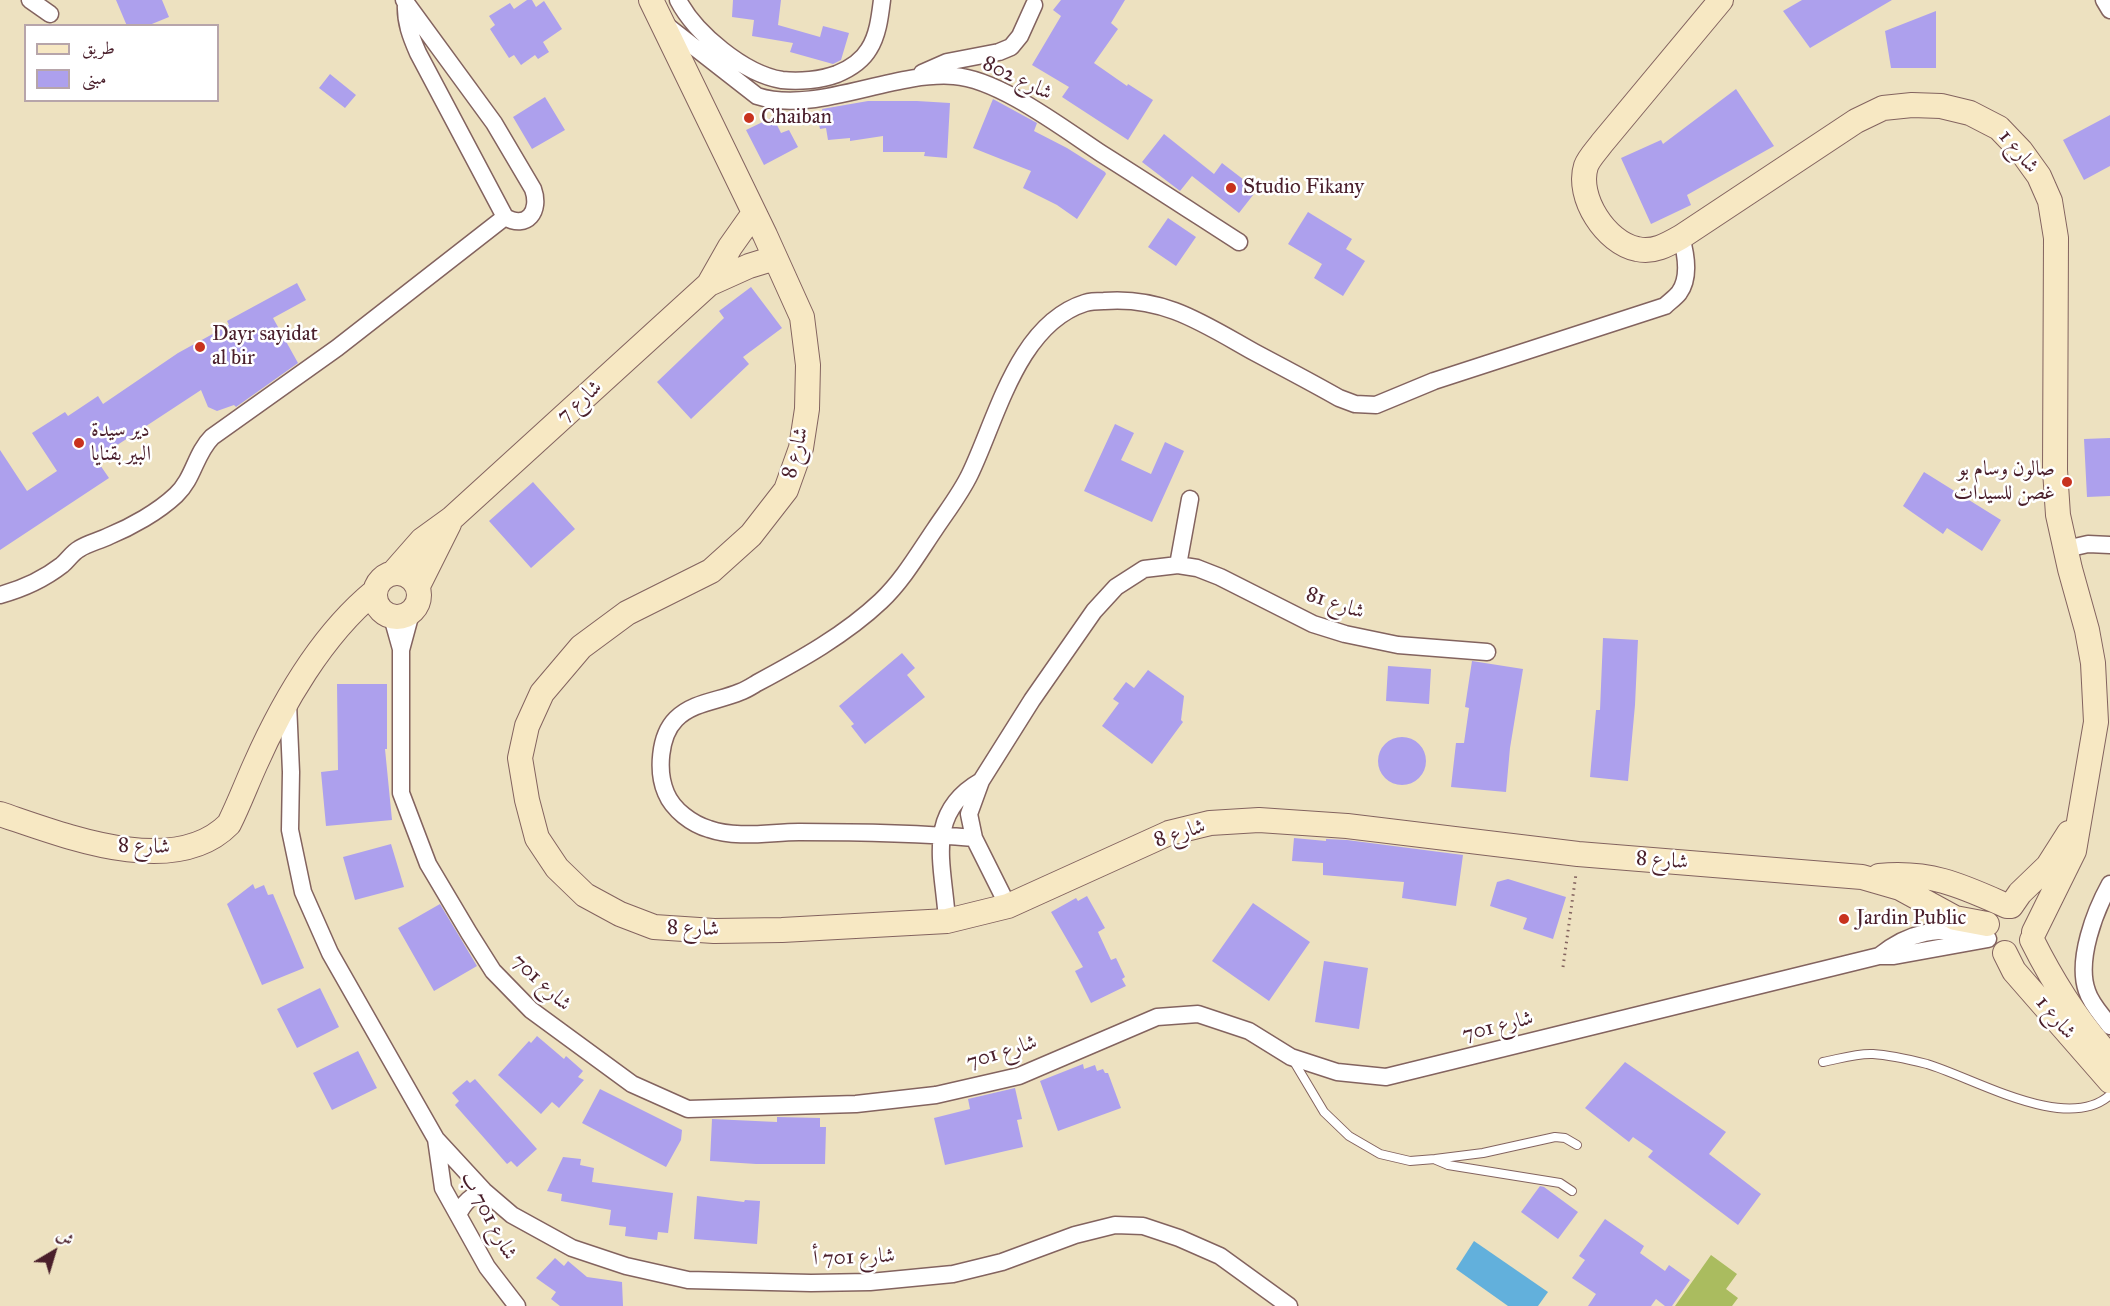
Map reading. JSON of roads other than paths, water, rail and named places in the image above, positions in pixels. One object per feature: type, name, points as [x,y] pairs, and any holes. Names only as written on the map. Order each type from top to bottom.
[{"type":"street","points":[[30,0],[50,14]]},
{"type":"street","points":[[678,0],[690,20],[729,55],[750,68],[782,80],[827,77],[846,70],[859,61],[869,49],[879,25],[882,0]]},
{"type":"street","name":"شارع 1","points":[[1721,0],[1602,143],[1586,166],[1585,193],[1592,211],[1621,243],[1636,249],[1660,248],[1681,237],[1856,120],[1883,108],[1912,105],[1941,106],[1970,113],[2000,128],[2039,176],[2050,201],[2056,238],[2055,470],[2058,515],[2087,630],[2093,663],[2096,722],[2093,749],[2078,822],[2078,835],[2070,861],[2033,936],[2061,993],[2110,1057]]},
{"type":"street","points":[[2104,0],[2110,10]]},
{"type":"street","points":[[405,2],[494,123],[533,189],[537,204],[531,215],[521,221],[512,221],[505,217],[418,53],[405,15],[405,2]]},
{"type":"street","points":[[910,78],[947,62],[999,52],[1011,47],[1020,36],[1034,5]]},
{"type":"street","name":"شارع 802","points":[[656,10],[757,96],[773,101],[827,96],[910,78],[954,76],[977,81],[1001,92],[1072,134],[1239,242]]},
{"type":"street","name":"شارع 8","points":[[656,10],[802,317],[808,365],[807,409],[801,448],[786,490],[751,535],[711,571],[627,614],[581,647],[542,693],[527,726],[520,758],[527,800],[537,838],[557,868],[585,895],[620,914],[654,927],[714,931],[771,930],[947,921],[1008,906],[1169,833],[1210,823],[1259,820],[1347,826],[1578,854],[1862,877],[1903,874],[1934,878],[1960,885],[2009,906]]},
{"type":"street","points":[[709,284],[730,247],[754,213]]},
{"type":"street","points":[[0,595],[20,589],[44,576],[62,565],[76,551],[111,536],[176,496],[192,474],[204,445],[212,437],[345,342],[505,217]]},
{"type":"street","points":[[974,838],[796,831],[730,834],[711,830],[691,821],[675,807],[666,794],[661,770],[665,735],[673,722],[686,711],[742,692],[777,674],[833,638],[874,607],[892,590],[969,477],[995,414],[1029,347],[1043,329],[1059,315],[1086,302],[1121,299],[1152,303],[1192,316],[1339,398],[1355,404],[1376,405],[1434,381],[1665,306],[1679,294],[1684,282],[1685,252],[1681,237]]},
{"type":"street","points":[[709,284],[749,266],[775,258]]},
{"type":"street","name":"شارع 7","points":[[393,573],[422,540],[451,519],[709,284]]},
{"type":"street","points":[[1178,565],[1190,499]]},
{"type":"street","name":"شارع 7","points":[[418,586],[451,519]]},
{"type":"street","points":[[2066,549],[2088,544],[2110,545]]},
{"type":"street","name":"شارع 81","points":[[1008,906],[974,838],[969,814],[981,781],[1032,700],[1094,611],[1116,587],[1144,569],[1178,565],[1197,568],[1220,577],[1313,624],[1345,634],[1398,645],[1487,652]]},
{"type":"street","points":[[403,573],[412,578],[418,586],[420,596],[417,605],[390,609],[377,583],[384,576],[403,573]]},
{"type":"street","name":"شارع 8","points":[[0,814],[87,843],[153,851],[188,847],[218,835],[229,824],[255,766],[288,702],[321,650],[346,620],[390,609]]},
{"type":"street","name":"شارع 701","points":[[390,609],[401,650],[401,793],[428,864],[469,933],[493,971],[531,1010],[632,1084],[688,1109],[856,1104],[936,1095],[1019,1076],[1157,1017],[1198,1014],[1249,1031],[1292,1057],[1337,1072],[1386,1077],[1879,956],[1891,946],[1928,931],[1940,929],[1991,937]]},
{"type":"street","points":[[288,702],[291,772],[290,830],[303,892],[330,953],[436,1139]]},
{"type":"street","name":"شارع 81","points":[[947,921],[940,859],[940,835],[945,819],[955,801],[981,781]]},
{"type":"street","name":"شارع 1","points":[[2009,906],[2048,866],[2078,822]]},
{"type":"street","name":"شارع 8","points":[[1862,877],[1900,888],[1991,937]]},
{"type":"street","points":[[2110,884],[2091,925],[2084,972],[2086,990],[2110,1026]]},
{"type":"street","points":[[2009,906],[2025,912],[2033,924],[2033,936],[2021,951],[2013,954],[1991,937],[1994,912],[2009,906]]},
{"type":"street","name":"شارع 1","points":[[1991,937],[2014,971],[2110,1081]]},
{"type":"street","name":"شارع 701 أ","points":[[436,1139],[484,1191],[512,1215],[572,1248],[626,1266],[688,1280],[870,1282],[953,1274],[1002,1262],[1114,1225],[1143,1226],[1179,1238],[1220,1256],[1289,1306]]},
{"type":"street","name":"شارع 701 ب","points":[[436,1139],[443,1188],[487,1267],[517,1306]]},
{"type":"street","points":[[458,1215],[463,1204],[472,1195],[484,1191]]},
{"type":"lane","points":[[1823,1062],[1872,1054],[1927,1064],[2001,1094],[2047,1106],[2085,1109],[2103,1102],[2110,1095]]},
{"type":"lane","points":[[1292,1057],[1324,1112],[1349,1136],[1380,1154],[1410,1161],[1483,1153],[1555,1137],[1565,1138],[1577,1144]]},
{"type":"lane","points":[[1435,1159],[1448,1165],[1560,1184],[1572,1191]]},
{"type":"water","points":[[1474,1241],[1548,1292],[1538,1306],[1508,1306],[1456,1269]]},
{"type":"place","name":"Chaiban","points":[[749,118]]},
{"type":"place","name":"Studio Fikany","points":[[1231,188]]},
{"type":"place","name":"Dayr sayidat al bir","points":[[200,347]]},
{"type":"place","name":"دير سيدة البير بقنايا","points":[[79,443]]},
{"type":"place","name":"صالون وسام بو غصن للسيدات","points":[[2067,482]]},
{"type":"place","name":"Jardin Public","points":[[1844,919]]}]
